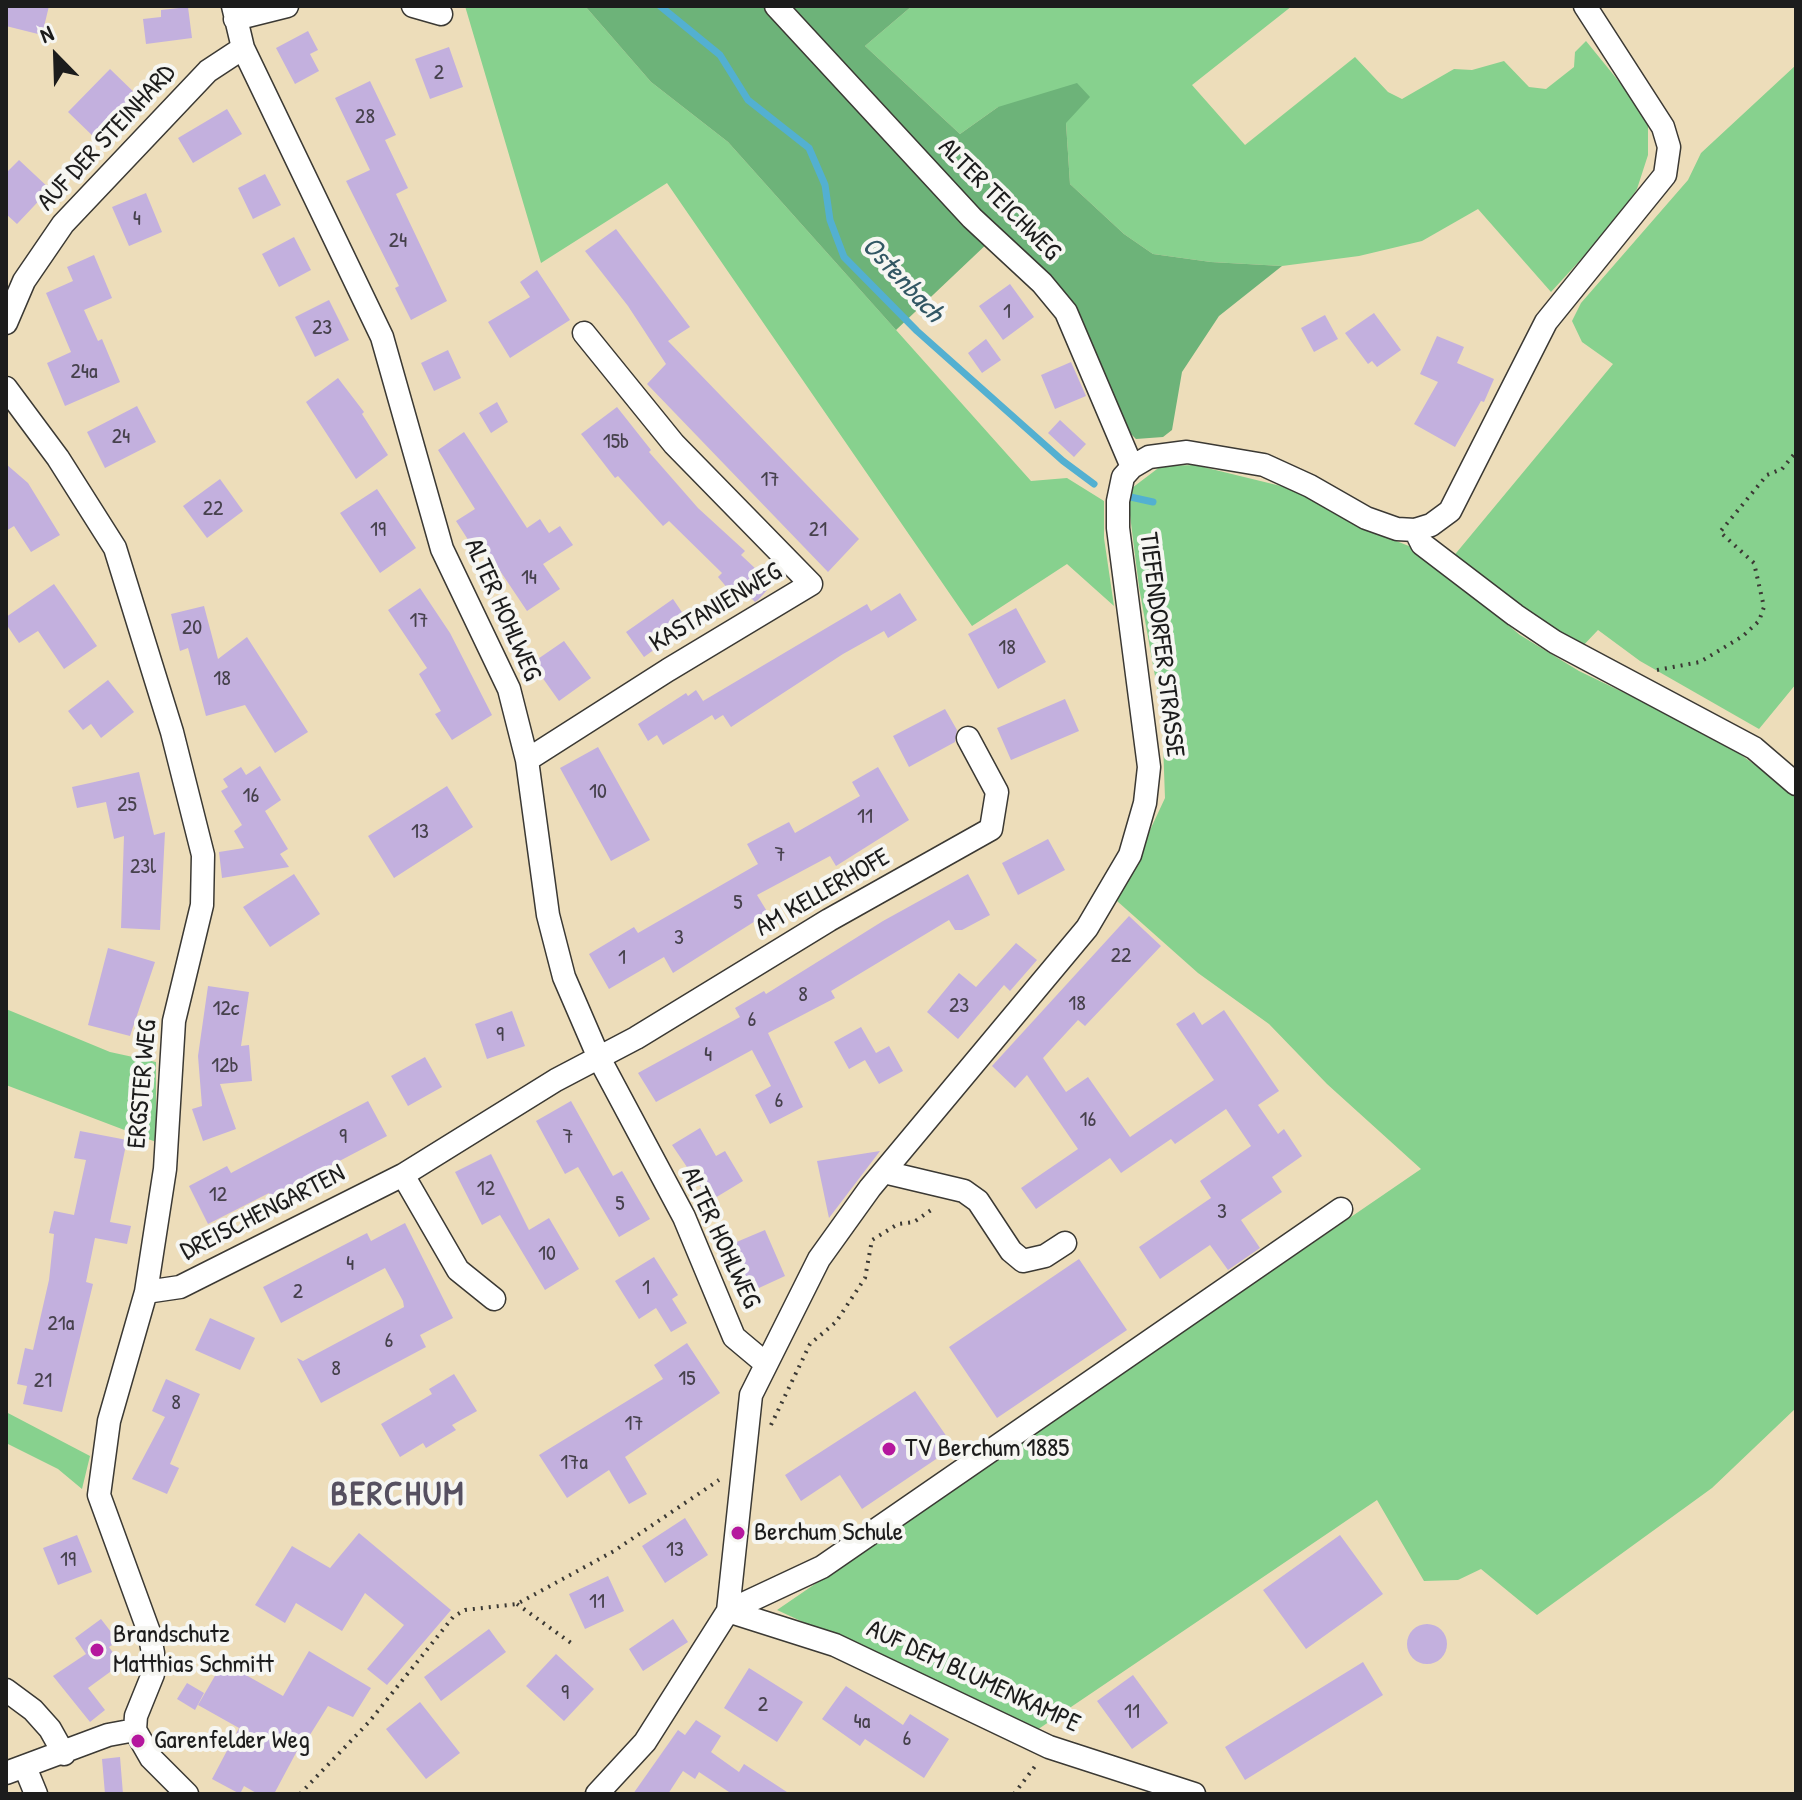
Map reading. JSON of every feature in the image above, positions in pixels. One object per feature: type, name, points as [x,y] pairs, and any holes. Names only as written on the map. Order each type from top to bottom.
[{"type":"street","points":[[234,12],[287,6]]},
{"type":"street","points":[[413,6],[441,14]]},
{"type":"street","name":"ALTER TEICHWEG","points":[[776,6],[972,218],[1042,283],[1066,312],[1132,467]]},
{"type":"street","points":[[1132,467],[1165,453],[1187,452],[1264,465],[1310,486],[1366,518],[1397,529],[1415,530],[1431,525],[1450,511],[1546,322],[1665,175],[1669,147],[1663,127],[1585,6]]},
{"type":"street","name":"ALTER HOHLWEG","points":[[234,12],[243,48],[382,337],[442,549],[509,689],[527,760],[554,945],[564,977],[599,1058],[684,1217],[734,1337],[765,1363]]},
{"type":"street","name":"AUF DER STEINHARD","points":[[6,323],[24,281],[63,224],[208,71],[243,48]]},
{"type":"street","name":"KASTANIENWEG","points":[[527,760],[811,584],[674,444],[584,333]]},
{"type":"street","name":"ERGSTER WEG","points":[[6,388],[96,514],[115,548],[172,732],[203,855],[202,905],[174,1021],[165,1169],[146,1292],[109,1421],[99,1495],[149,1632],[153,1653],[153,1674],[136,1716],[135,1730]]},
{"type":"street","name":"TIEFENDORFER STRASSE","points":[[597,1794],[645,1742],[728,1611],[751,1395],[819,1259],[884,1172],[1087,928],[1130,855],[1145,803],[1149,767],[1118,528],[1119,488],[1132,467]]},
{"type":"street","points":[[1415,530],[1422,544],[1555,642],[1754,748],[1796,784]]},
{"type":"street","name":"AM KELLERHOFE","points":[[599,1058],[991,829],[997,792],[968,738]]},
{"type":"street","name":"DREISCHENGARTEN","points":[[146,1292],[180,1287],[403,1175],[556,1080],[599,1058]]},
{"type":"street","points":[[884,1172],[958,1190],[978,1201],[1011,1251],[1023,1261],[1045,1256],[1065,1243]]},
{"type":"street","points":[[403,1175],[458,1270],[494,1299]]},
{"type":"street","points":[[728,1611],[822,1567],[1341,1209]]},
{"type":"street","name":"AUF DEM BLUMENKAMPE","points":[[728,1611],[835,1645],[1049,1747],[1194,1794]]},
{"type":"street","points":[[6,1690],[42,1719],[64,1754]]},
{"type":"street","points":[[36,1794],[16,1770],[108,1735],[135,1730],[151,1758],[187,1794]]},
{"type":"path","points":[[1620,676],[1700,662],[1743,636],[1759,621],[1764,607],[1754,563],[1720,532],[1767,475],[1782,469],[1796,452]]},
{"type":"path","points":[[746,1451],[761,1445],[810,1344],[836,1322],[865,1278],[872,1240],[898,1224],[914,1222],[958,1190]]},
{"type":"path","points":[[300,1794],[369,1722],[453,1617],[465,1610],[517,1604],[614,1551],[720,1479],[743,1479]]},
{"type":"path","points":[[517,1604],[571,1643]]},
{"type":"path","points":[[1014,1794],[1049,1747]]},
{"type":"green space","points":[[465,6],[585,6],[651,82],[728,142],[1031,481],[1067,478],[1104,501],[1104,538],[1114,606],[1067,564],[972,626],[667,183],[541,263]]},
{"type":"green space","points":[[585,6],[912,6],[865,46],[960,134],[998,107],[1077,83],[1090,97],[1066,123],[1070,184],[1124,234],[1153,254],[1211,262],[1282,266],[1219,316],[1182,372],[1172,430],[1163,437],[1136,439],[1124,427],[1065,298],[991,240],[896,330],[728,142],[651,82]]},
{"type":"green space","points":[[912,6],[1292,6],[1192,85],[1245,145],[1355,57],[1388,92],[1402,99],[1454,69],[1472,70],[1504,61],[1529,87],[1546,89],[1574,67],[1575,52],[1586,41],[1634,100],[1648,123],[1648,155],[1637,189],[1616,221],[1551,292],[1478,209],[1422,241],[1359,256],[1282,266],[1211,262],[1153,254],[1124,234],[1070,184],[1066,123],[998,107],[960,134],[865,46]]},
{"type":"green space","points":[[1796,65],[1796,684],[1759,729],[1640,661],[1598,630],[1579,650],[1452,558],[1613,364],[1582,342],[1572,321],[1581,303],[1688,180],[1701,153]]},
{"type":"green space","points":[[1195,465],[1289,488],[1381,535],[1419,550],[1520,635],[1579,671],[1718,738],[1796,795],[1796,1408],[1712,1488],[1537,1615],[1481,1569],[1458,1580],[1424,1581],[1377,1500],[1037,1730],[777,1610],[1421,1169],[1327,1084],[1269,1024],[1198,973],[1117,901],[1165,798],[1162,715],[1139,587],[1129,507],[1132,488],[1161,466]]},
{"type":"green space","points":[[6,1009],[110,1052],[156,1062],[156,1142],[6,1085]]},
{"type":"green space","points":[[6,1412],[90,1456],[82,1489],[58,1469],[6,1443]]},
{"type":"building","points":[[8,6],[49,6],[42,35],[6,26]]},
{"type":"building","points":[[188,7],[192,38],[146,44],[143,19],[161,17],[161,10]]},
{"type":"building","points":[[308,31],[318,50],[310,54],[319,71],[295,84],[276,48]]},
{"type":"building","points":[[449,47],[463,87],[430,99],[415,59]]},
{"type":"building","points":[[110,69],[140,98],[98,141],[68,112]]},
{"type":"building","points":[[370,81],[396,135],[385,140],[408,188],[396,194],[447,301],[411,320],[395,288],[399,286],[346,181],[370,170],[335,98]]},
{"type":"building","points":[[227,109],[242,134],[193,163],[178,138]]},
{"type":"building","points":[[19,160],[50,189],[17,224],[6,214],[6,173]]},
{"type":"building","points":[[265,174],[281,205],[253,219],[238,188]]},
{"type":"building","points":[[146,193],[162,232],[129,246],[112,207]]},
{"type":"building","points":[[616,229],[690,327],[668,341],[859,539],[828,572],[647,384],[666,364],[628,306],[585,251]]},
{"type":"building","points":[[294,237],[311,270],[279,287],[262,254]]},
{"type":"building","points":[[94,255],[112,298],[84,310],[98,341],[102,339],[120,382],[65,406],[47,363],[71,352],[46,293],[73,281],[67,267]]},
{"type":"building","points":[[537,270],[570,320],[510,358],[488,322],[530,297],[520,282]]},
{"type":"building","points":[[1010,284],[1034,317],[1003,340],[979,306]]},
{"type":"building","points":[[329,300],[349,340],[315,357],[295,317]]},
{"type":"building","points":[[1374,313],[1401,350],[1377,367],[1372,361],[1368,364],[1345,333]]},
{"type":"building","points":[[1325,315],[1338,339],[1314,352],[1301,328]]},
{"type":"building","points":[[1437,336],[1464,347],[1457,363],[1494,379],[1484,402],[1481,401],[1455,447],[1414,424],[1438,382],[1420,374]]},
{"type":"building","points":[[986,339],[1001,360],[982,373],[968,353]]},
{"type":"building","points":[[448,350],[461,378],[434,391],[421,363]]},
{"type":"building","points":[[1071,362],[1086,396],[1055,409],[1041,375]]},
{"type":"building","points":[[338,378],[364,412],[362,414],[388,455],[356,479],[306,402]]},
{"type":"building","points":[[497,402],[508,422],[491,433],[479,413]]},
{"type":"building","points":[[137,406],[156,442],[105,468],[87,432]]},
{"type":"building","points":[[617,407],[651,450],[649,452],[698,508],[745,551],[741,555],[758,571],[768,589],[758,600],[755,602],[749,596],[740,603],[718,577],[722,573],[669,521],[663,526],[618,476],[615,478],[581,434]]},
{"type":"building","points":[[1060,420],[1086,444],[1074,457],[1048,433]]},
{"type":"building","points":[[464,432],[527,528],[540,519],[549,533],[560,526],[573,545],[543,564],[560,589],[527,611],[482,544],[474,549],[456,521],[475,509],[438,450]]},
{"type":"building","points":[[6,464],[28,483],[60,535],[31,552],[14,526],[6,531]]},
{"type":"building","points":[[220,479],[243,511],[207,538],[183,506]]},
{"type":"building","points":[[377,489],[416,548],[380,573],[340,513]]},
{"type":"building","points":[[54,584],[97,646],[64,669],[38,631],[19,643],[6,624],[6,617]]},
{"type":"building","points":[[420,588],[450,633],[492,715],[452,740],[435,714],[441,711],[419,674],[427,668],[388,610]]},
{"type":"building","points":[[900,593],[917,620],[888,638],[884,631],[843,654],[731,727],[723,715],[715,720],[712,715],[663,745],[657,735],[648,741],[638,724],[686,693],[688,696],[696,690],[703,701],[867,604],[871,611]]},
{"type":"building","points":[[673,599],[690,624],[644,657],[626,632]]},
{"type":"building","points":[[204,606],[218,659],[247,637],[308,732],[275,753],[245,705],[206,716],[188,648],[180,651],[171,614]]},
{"type":"building","points":[[1016,608],[1046,662],[998,689],[968,634]]},
{"type":"building","points":[[564,641],[591,678],[559,701],[532,663]]},
{"type":"building","points":[[108,680],[134,712],[101,738],[91,724],[83,730],[68,711]]},
{"type":"building","points":[[1065,699],[1079,731],[1011,760],[997,728]]},
{"type":"building","points":[[945,709],[957,730],[955,742],[909,767],[893,736]]},
{"type":"building","points":[[598,747],[650,840],[611,861],[560,768]]},
{"type":"building","points":[[260,766],[281,800],[265,811],[288,849],[280,854],[289,867],[222,878],[219,852],[244,848],[234,831],[242,825],[221,791],[228,787],[223,779],[241,767],[246,775]]},
{"type":"building","points":[[878,767],[909,820],[836,866],[830,856],[757,895],[768,913],[673,973],[664,957],[609,989],[589,954],[634,927],[638,933],[758,864],[747,844],[789,822],[795,833],[860,796],[852,782]]},
{"type":"building","points":[[139,772],[154,835],[165,832],[160,930],[121,928],[124,836],[114,839],[106,802],[77,808],[72,787]]},
{"type":"building","points":[[447,786],[473,827],[394,878],[368,836]]},
{"type":"building","points":[[1048,839],[1065,870],[1018,895],[1002,863]]},
{"type":"building","points":[[294,874],[320,914],[270,947],[243,907]]},
{"type":"building","points":[[968,874],[990,915],[962,930],[955,930],[949,920],[831,991],[835,998],[768,1033],[803,1107],[770,1124],[755,1095],[771,1086],[752,1050],[656,1102],[638,1073],[740,1017],[735,1008],[764,991],[766,994],[883,921]]},
{"type":"building","points":[[1129,916],[1161,946],[1085,1026],[1078,1020],[1043,1058],[1066,1092],[1088,1077],[1130,1137],[1214,1080],[1176,1024],[1194,1012],[1202,1025],[1224,1010],[1279,1091],[1258,1105],[1278,1134],[1284,1129],[1302,1156],[1272,1177],[1282,1192],[1241,1220],[1260,1248],[1228,1270],[1210,1245],[1160,1279],[1139,1247],[1211,1198],[1200,1181],[1251,1146],[1226,1109],[1175,1144],[1171,1139],[1121,1173],[1110,1158],[1036,1209],[1021,1188],[1078,1149],[1027,1075],[1015,1088],[992,1066]]},
{"type":"building","points":[[1016,943],[1037,960],[1010,991],[1004,985],[958,1039],[927,1012],[959,973],[976,987]]},
{"type":"building","points":[[108,948],[155,962],[130,1036],[88,1025]]},
{"type":"building","points":[[208,986],[249,992],[241,1046],[249,1045],[252,1081],[220,1084],[236,1129],[203,1141],[192,1109],[202,1106],[198,1056]]},
{"type":"building","points":[[512,1011],[525,1046],[487,1059],[475,1024]]},
{"type":"building","points":[[861,1027],[876,1053],[889,1046],[903,1071],[879,1084],[865,1060],[849,1069],[834,1042]]},
{"type":"building","points":[[425,1057],[442,1087],[408,1106],[391,1076]]},
{"type":"building","points":[[368,1101],[387,1136],[271,1197],[269,1193],[208,1224],[189,1186],[227,1166],[231,1173]]},
{"type":"building","points":[[571,1101],[613,1176],[622,1171],[650,1219],[619,1237],[578,1167],[565,1174],[536,1121]]},
{"type":"building","points":[[700,1128],[716,1156],[725,1151],[743,1181],[710,1201],[672,1145]]},
{"type":"building","points":[[80,1131],[127,1140],[110,1222],[131,1226],[127,1244],[95,1238],[86,1282],[93,1284],[62,1412],[23,1404],[27,1386],[17,1384],[25,1348],[33,1350],[49,1280],[54,1234],[49,1233],[54,1211],[74,1215],[86,1160],[74,1158]]},
{"type":"building","points":[[880,1151],[829,1218],[817,1161]]},
{"type":"building","points":[[491,1154],[529,1230],[549,1218],[579,1269],[545,1290],[500,1215],[482,1225],[455,1172]]},
{"type":"building","points":[[405,1223],[453,1318],[420,1335],[426,1347],[321,1403],[297,1358],[303,1361],[404,1307],[403,1301],[385,1268],[281,1323],[263,1287],[367,1233],[371,1241]]},
{"type":"building","points":[[765,1230],[785,1276],[748,1293],[727,1246]]},
{"type":"building","points":[[654,1257],[678,1295],[672,1299],[687,1323],[671,1332],[656,1308],[639,1319],[615,1281]]},
{"type":"building","points":[[1079,1259],[1127,1330],[997,1418],[949,1347]]},
{"type":"building","points":[[210,1318],[255,1338],[240,1370],[195,1350]]},
{"type":"building","points":[[687,1343],[720,1393],[625,1457],[647,1494],[629,1504],[609,1470],[567,1498],[539,1455],[663,1379],[654,1365]]},
{"type":"building","points":[[454,1374],[477,1411],[452,1425],[456,1430],[426,1448],[423,1443],[400,1457],[381,1424],[432,1394],[429,1389]]},
{"type":"building","points":[[166,1379],[200,1394],[170,1464],[179,1468],[167,1494],[132,1479],[165,1417],[152,1411]]},
{"type":"building","name":"TV Berchum 1885","points":[[915,1391],[954,1447],[862,1509],[840,1475],[801,1501],[785,1475]]},
{"type":"building","points":[[685,1518],[708,1555],[665,1583],[642,1546]]},
{"type":"building","points":[[359,1533],[451,1610],[387,1685],[367,1669],[404,1625],[365,1593],[342,1631],[296,1603],[285,1623],[255,1605],[292,1546],[330,1568]]},
{"type":"building","points":[[77,1535],[92,1572],[58,1585],[43,1548]]},
{"type":"building","points":[[1340,1535],[1383,1594],[1306,1649],[1263,1590]]},
{"type":"building","points":[[608,1576],[624,1611],[585,1629],[569,1594]]},
{"type":"building","points":[[101,1619],[118,1641],[109,1647],[121,1664],[88,1688],[105,1710],[90,1722],[53,1676],[86,1654],[75,1638]]},
{"type":"building","points":[[673,1619],[688,1642],[643,1671],[629,1649]]},
{"type":"building","points":[[1427,1624],[1441,1630],[1447,1644],[1441,1658],[1427,1664],[1413,1658],[1407,1644],[1413,1630]]},
{"type":"building","points":[[489,1629],[506,1652],[441,1701],[424,1677]]},
{"type":"building","points":[[309,1651],[371,1688],[353,1717],[328,1706],[308,1738],[305,1736],[274,1794],[258,1794],[244,1786],[240,1794],[212,1779],[239,1728],[198,1705],[223,1662],[283,1696]]},
{"type":"building","points":[[556,1654],[594,1689],[564,1721],[526,1686]]},
{"type":"building","points":[[1363,1662],[1383,1695],[1245,1780],[1225,1747]]},
{"type":"building","points":[[749,1668],[803,1702],[777,1742],[724,1708]]},
{"type":"building","points":[[1133,1675],[1168,1723],[1132,1749],[1097,1701]]},
{"type":"building","points":[[187,1683],[204,1693],[195,1710],[177,1699]]},
{"type":"building","points":[[846,1686],[903,1725],[910,1714],[949,1739],[924,1778],[865,1739],[860,1746],[822,1719]]},
{"type":"building","points":[[420,1702],[460,1753],[426,1779],[386,1729]]},
{"type":"building","points":[[696,1720],[721,1736],[711,1752],[739,1772],[744,1764],[790,1794],[732,1794],[699,1772],[695,1779],[683,1771],[668,1794],[633,1794],[678,1730],[685,1735]]},
{"type":"building","points":[[120,1757],[123,1794],[105,1794],[102,1759]]},
{"type":"waterway","name":"Ostenbach","points":[[660,6],[720,55],[748,100],[809,148],[825,185],[830,220],[844,257],[917,331],[1063,461],[1094,484]]},
{"type":"waterway","name":"Ostenbach","points":[[1126,496],[1153,502]]},
{"type":"place","name":"TV Berchum 1885","points":[[889,1449]]},
{"type":"place","name":"Berchum Schule","points":[[738,1533]]},
{"type":"place","name":"Brandschutz Matthias Schmitt","points":[[97,1650]]},
{"type":"place","name":"Garenfelder Weg","points":[[138,1741]]},
{"type":"district","name":"BERCHUM","points":[[398,1496]]}]
